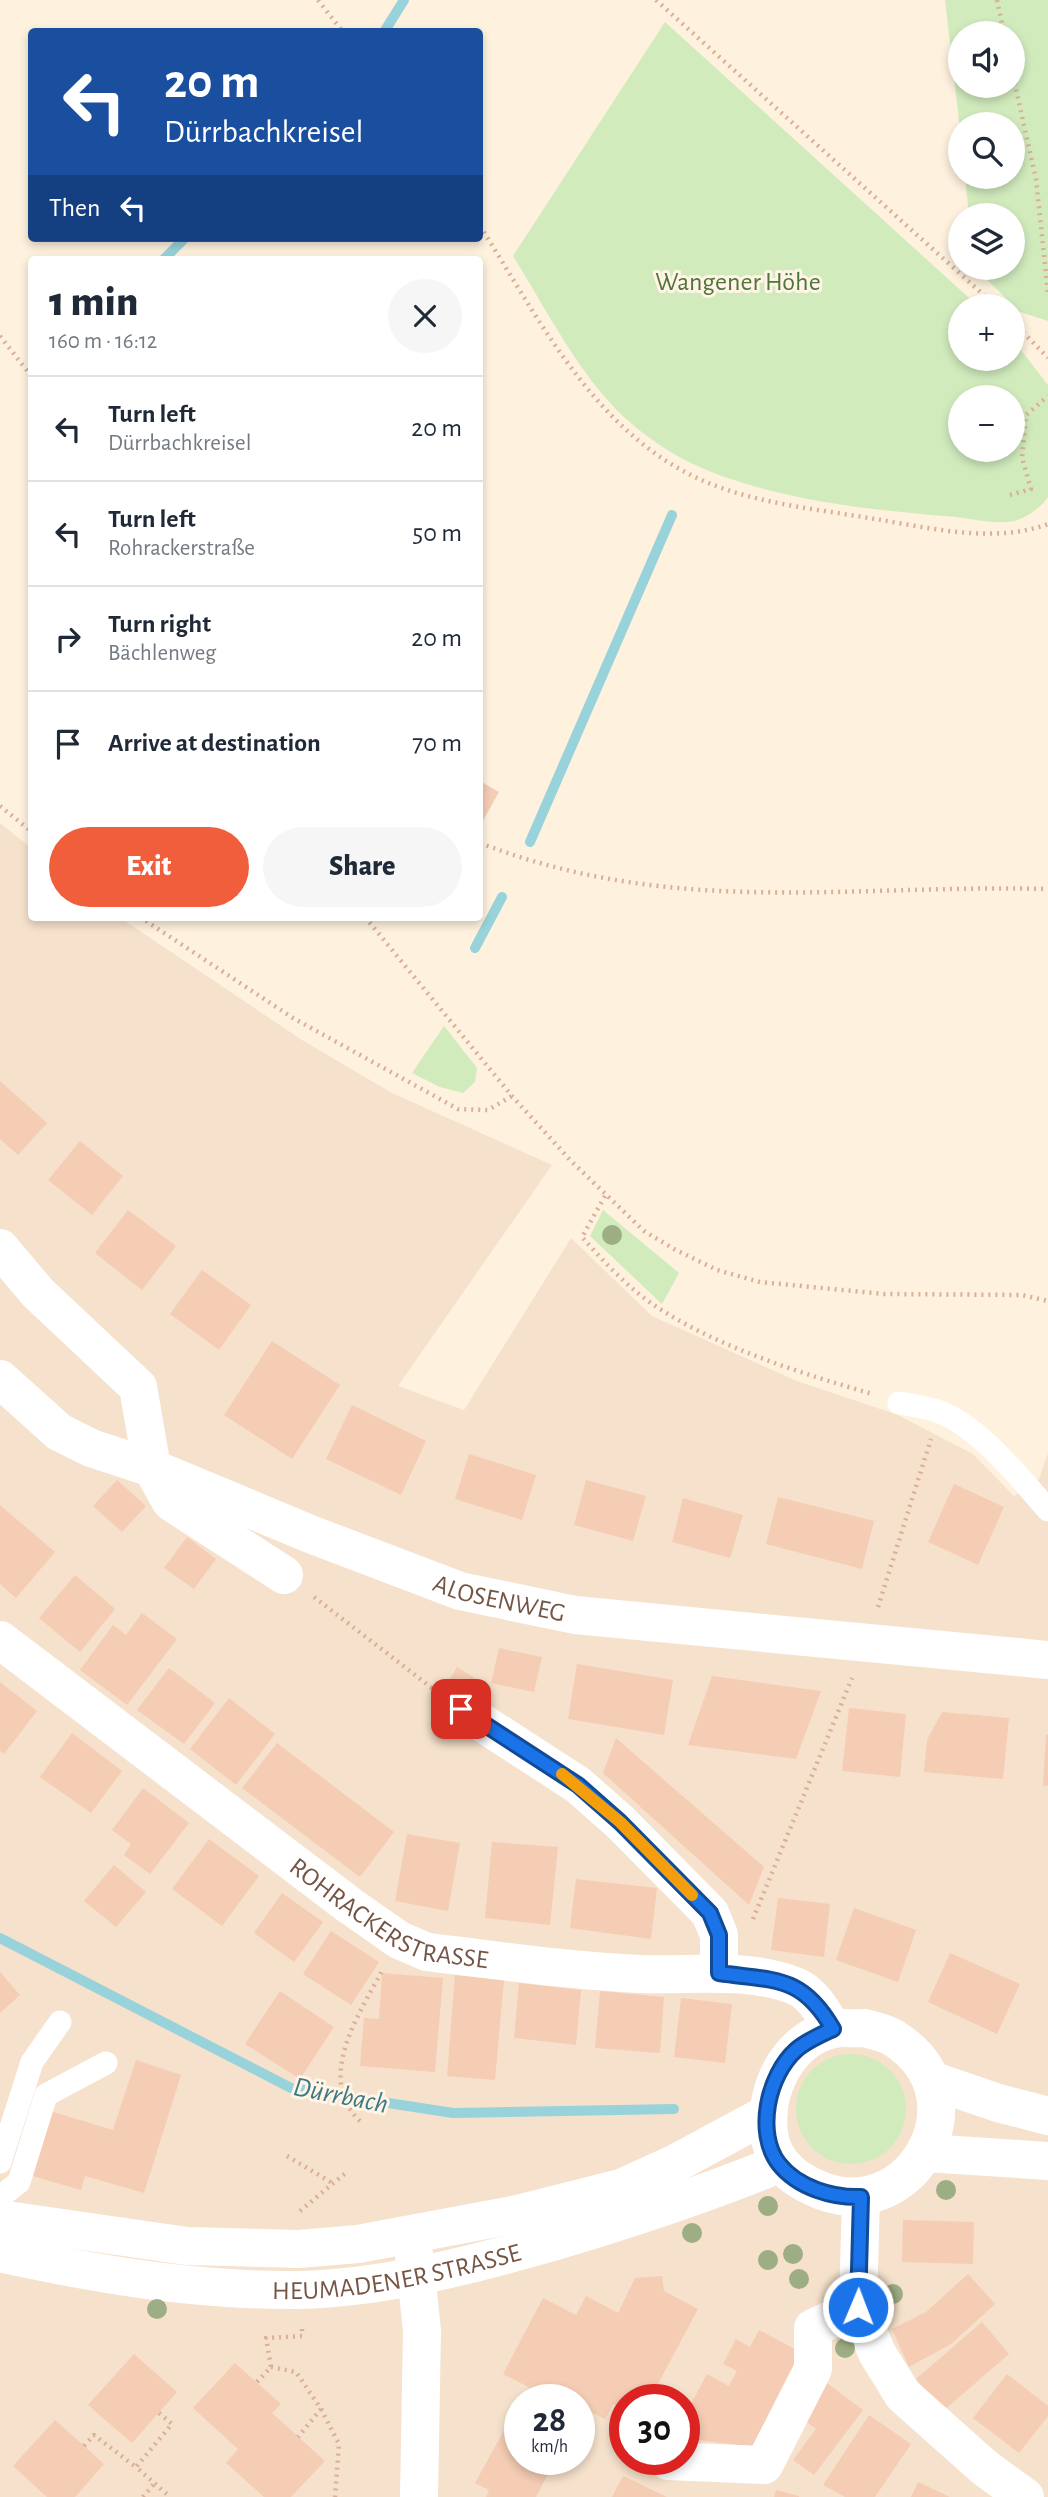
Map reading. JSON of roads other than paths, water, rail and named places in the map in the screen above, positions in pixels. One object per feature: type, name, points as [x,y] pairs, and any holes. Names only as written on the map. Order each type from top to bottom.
[{"type":"street","points":[[0,1248],[38,1293],[138,1387],[152,1468],[171,1502],[294,1582]]},
{"type":"street","name":"ALOSENWEG","points":[[0,1379],[59,1432],[91,1448],[152,1468],[310,1534],[460,1591],[575,1615],[1048,1660]]},
{"type":"street","name":"ROHRACKERSTRASSE","points":[[0,1640],[399,1940],[427,1952],[640,1974],[719,1973],[798,1986],[823,2011],[833,2029]]},
{"type":"street","points":[[461,1709],[578,1785],[620,1822],[710,1913],[719,1935],[719,1973]]},
{"type":"street","points":[[865,2028],[894,2038],[917,2057],[931,2080],[937,2105],[935,2132],[926,2152],[898,2182],[880,2193],[843,2198],[821,2192],[779,2164],[771,2144],[767,2114],[772,2091],[788,2060],[805,2044],[833,2029],[865,2028]]},
{"type":"street","points":[[931,2080],[998,2104],[1048,2116]]},
{"type":"street","name":"HEUMADENER STRASSE","points":[[1,2208],[187,2246],[298,2249],[412,2236],[621,2188],[676,2163],[767,2114]]},
{"type":"street","points":[[926,2152],[1048,2161]]},
{"type":"street","name":"HEUMADENER STRASSE","points":[[0,2253],[87,2272],[174,2285],[243,2290],[302,2290],[417,2275],[492,2259],[638,2218],[779,2164]]},
{"type":"street","points":[[861,2197],[858,2307],[877,2353],[904,2395],[985,2468],[1025,2497]]},
{"type":"street","points":[[412,2236],[422,2331],[419,2497]]},
{"type":"street","points":[[700,2462],[764,2465],[813,2369],[813,2328],[858,2307]]},
{"type":"lane","points":[[899,1403],[939,1411],[984,1442],[1048,1510]]},
{"type":"lane","points":[[0,2162],[32,2062],[60,2022]]},
{"type":"lane","points":[[1,2208],[19,2182],[46,2095],[106,2063]]},
{"type":"waterway","points":[[386,28],[404,0]]},
{"type":"waterway","points":[[167,256],[181,242]]},
{"type":"waterway","points":[[530,842],[672,515]]},
{"type":"waterway","points":[[475,948],[502,897]]},
{"type":"waterway","name":"Dürrbach","points":[[0,1938],[291,2088],[453,2113],[674,2109]]},
{"type":"park label","name":"Wangener Höhe","points":[[738,281]]}]
